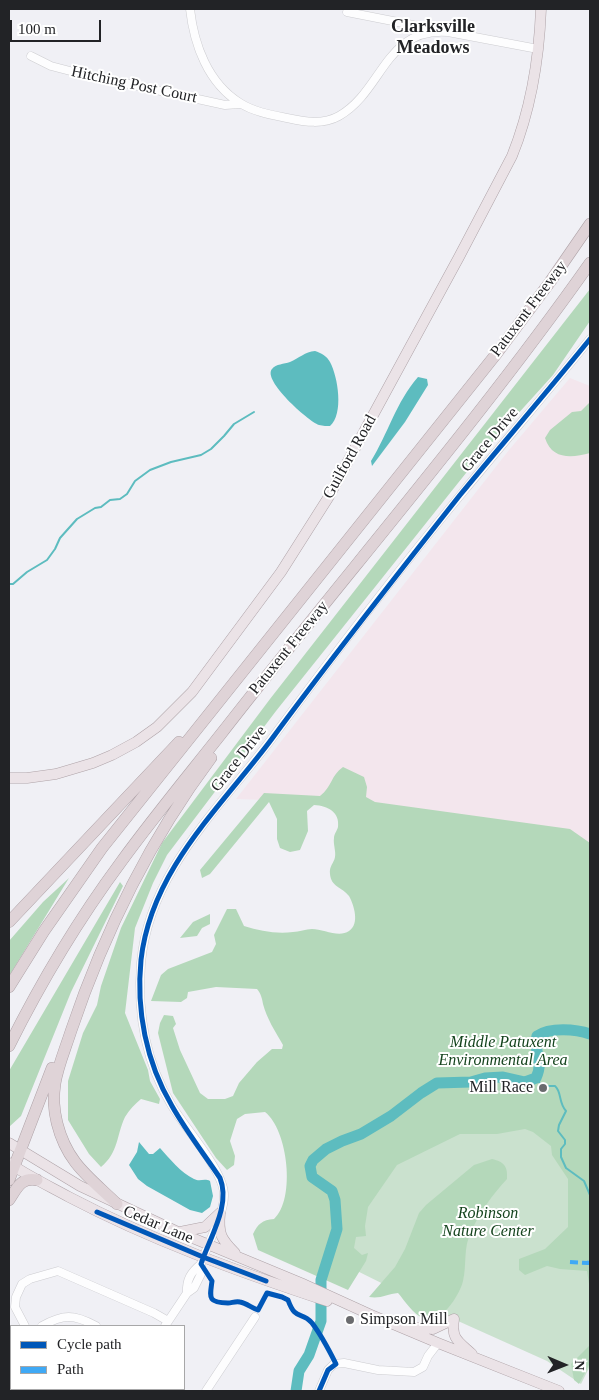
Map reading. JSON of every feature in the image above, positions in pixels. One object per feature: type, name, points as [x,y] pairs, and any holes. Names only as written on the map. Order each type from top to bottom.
[{"type":"highway","name":"Patuxent Freeway","points":[[9,987],[44,931],[102,848],[497,353],[590,224]]},
{"type":"highway","name":"Patuxent Freeway","points":[[9,1046],[65,945],[121,862],[247,700],[524,353],[590,263]]},
{"type":"highway","points":[[9,1180],[11,1165],[20,1150],[58,1054],[124,901],[151,848],[209,762],[346,578]]},
{"type":"highway","points":[[9,922],[174,747],[215,699],[255,657]]},
{"type":"highway","points":[[77,1012],[56,1071],[54,1096],[57,1123],[66,1149],[79,1169],[116,1204]]},
{"type":"highway","points":[[9,1200],[22,1182],[29,1179],[37,1180]]},
{"type":"main road","name":"Guilford Road","points":[[9,778],[41,776],[83,766],[112,755],[169,717],[192,692],[258,604],[310,529],[503,174],[519,139],[533,88],[541,9]]},
{"type":"main road","name":"Cedar Lane","points":[[9,1143],[80,1186],[178,1232],[204,1254],[239,1257],[302,1288]]},
{"type":"main road","points":[[11,1165],[28,1168],[99,1206],[204,1254]]},
{"type":"main road","name":"Cedar Lane","points":[[11,1165],[97,1212],[204,1254],[302,1288],[559,1391]]},
{"type":"main road","points":[[178,1232],[204,1227],[210,1224],[220,1213]]},
{"type":"main road","points":[[220,1213],[221,1237],[239,1257]]},
{"type":"main road","points":[[397,1326],[432,1329],[454,1318],[452,1329],[454,1336],[477,1358]]},
{"type":"street","points":[[190,9],[196,44],[205,64],[220,85],[240,104],[256,111],[292,120],[312,122],[329,120],[345,112],[356,102],[390,56],[416,36],[437,31],[448,32],[538,49]]},
{"type":"street","points":[[347,12],[413,25],[427,33]]},
{"type":"street","name":"Hitching Post Court","points":[[31,56],[51,66],[74,72],[225,105],[240,104]]},
{"type":"street","name":"Grace Drive","points":[[166,1324],[188,1293],[187,1284],[193,1270],[204,1254],[220,1213],[224,1195],[220,1178],[172,1108],[163,1091],[155,1072],[143,1030],[140,995],[142,960],[146,932],[162,888],[190,842],[256,759],[322,670],[461,495],[590,339]]},
{"type":"street","points":[[24,1325],[15,1308],[16,1297],[22,1284],[30,1279],[58,1271],[116,1296],[166,1324]]},
{"type":"street","points":[[44,1325],[55,1319],[68,1316],[94,1325]]},
{"type":"street","points":[[206,1391],[255,1317]]},
{"type":"street","points":[[319,1391],[328,1370],[334,1364],[350,1364],[378,1370],[414,1372],[423,1367],[428,1356],[438,1344]]},
{"type":"shaded area","points":[[570,378],[590,386],[590,843],[360,803],[236,799],[509,450]]},
{"type":"green space","points":[[590,289],[590,321],[553,375],[478,458],[276,711],[167,855],[153,883],[135,928],[125,1013],[148,1070],[150,1081],[160,1099],[159,1104],[141,1099],[132,1107],[122,1124],[111,1156],[101,1167],[89,1154],[68,1120],[68,1081],[83,1033],[97,1005],[101,986],[121,928],[162,843],[270,699]]},
{"type":"green space","points":[[590,402],[590,453],[563,456],[552,450],[545,438],[550,430],[572,412],[581,411]]},
{"type":"green space","name":"Middle Patuxent Environmental Area","points":[[343,767],[364,777],[367,787],[366,797],[375,802],[570,829],[590,843],[590,1290],[587,1271],[547,1266],[525,1275],[519,1270],[519,1259],[545,1249],[568,1227],[568,1179],[552,1155],[551,1146],[533,1132],[525,1129],[497,1134],[460,1134],[397,1165],[368,1207],[365,1226],[366,1236],[356,1237],[354,1248],[362,1255],[368,1253],[366,1261],[348,1290],[258,1250],[253,1234],[261,1223],[274,1219],[281,1209],[287,1181],[284,1148],[273,1121],[265,1112],[245,1114],[237,1119],[230,1141],[235,1156],[234,1165],[227,1170],[216,1158],[173,1093],[158,1033],[164,1015],[173,1016],[176,1024],[173,1028],[180,1050],[200,1093],[208,1099],[225,1099],[233,1096],[239,1083],[257,1062],[272,1049],[282,1049],[283,1045],[269,1020],[257,989],[216,987],[188,992],[187,998],[181,1002],[151,1001],[161,975],[168,969],[212,952],[216,944],[214,935],[227,909],[236,909],[244,926],[268,932],[287,933],[316,929],[341,934],[352,928],[355,914],[351,900],[346,893],[332,882],[330,874],[335,857],[334,835],[338,822],[335,814],[328,808],[314,805],[307,811],[308,831],[300,850],[290,852],[280,848],[277,839],[277,819],[269,802],[210,874],[202,878],[200,870],[264,793],[320,796]]},
{"type":"green space","points":[[69,878],[9,976],[9,941],[43,902]]},
{"type":"green space","points":[[120,882],[123,886],[71,992],[21,1116],[9,1127],[9,1071]]},
{"type":"green space","points":[[210,914],[210,924],[202,928],[197,936],[180,938],[193,922]]},
{"type":"green space","name":"Robinson Nature Center","points":[[590,1014],[590,1366],[581,1384],[547,1361],[458,1321],[333,1259],[309,1126]]},
{"type":"green space","points":[[492,1159],[504,1165],[507,1171],[507,1179],[487,1204],[471,1232],[466,1250],[463,1281],[450,1306],[439,1316],[426,1319],[414,1312],[398,1293],[381,1297],[369,1297],[395,1267],[405,1249],[419,1213],[426,1205],[474,1165]]},
{"type":"green space","points":[[590,1345],[590,1363],[579,1384],[574,1380],[571,1364]]},
{"type":"water","points":[[315,351],[324,355],[329,360],[337,386],[337,413],[330,426],[319,425],[306,416],[288,400],[274,382],[271,374],[272,369],[276,366]]},
{"type":"water","points":[[418,377],[427,379],[428,385],[405,422],[372,466],[371,461],[398,407]]},
{"type":"water","points":[[139,1142],[149,1154],[153,1154],[160,1148],[184,1173],[196,1180],[210,1181],[213,1196],[210,1207],[202,1213],[190,1210],[138,1179],[129,1165],[137,1152]]},
{"type":"waterway","points":[[9,584],[13,584],[27,572],[47,560],[60,538],[77,519],[95,508],[101,507],[110,500],[120,499],[127,494],[135,481],[150,470],[171,462],[201,455],[211,449],[234,424],[254,412]]},
{"type":"waterway","points":[[296,1391],[299,1371],[309,1355],[321,1321],[321,1280],[337,1229],[335,1200],[332,1191],[312,1177],[310,1166],[313,1160],[326,1149],[361,1134],[391,1116],[437,1083],[471,1082],[485,1078],[503,1077],[525,1082],[536,1078],[539,1065],[536,1041],[537,1036],[542,1033],[563,1030],[590,1034]]},
{"type":"waterway","points":[[536,1078],[542,1086],[555,1086],[559,1091],[566,1111],[558,1131],[565,1140],[565,1144],[561,1149],[561,1157],[566,1168],[584,1181],[590,1195]]},
{"type":"waterway","points":[[504,1211],[514,1214]]},
{"type":"marked path","points":[[570,1262],[588,1263],[590,1261]]},
{"type":"cycle path","points":[[319,1391],[328,1370],[336,1364],[312,1323],[305,1317],[296,1314],[288,1300],[267,1293],[258,1310],[242,1303],[221,1303],[211,1298],[212,1281],[201,1264],[218,1221],[223,1199],[223,1188],[220,1178],[172,1106],[155,1072],[149,1054],[140,998],[141,960],[147,927],[158,897],[173,869],[210,816],[460,495],[590,339]]},
{"type":"cycle path","points":[[97,1212],[203,1257],[266,1281]]},
{"type":"place","name":"Mill Race","points":[[543,1088]]},
{"type":"place","name":"Simpson Mill","points":[[350,1320]]},
{"type":"district","name":"Clarksville Meadows","points":[[433,37]]}]
